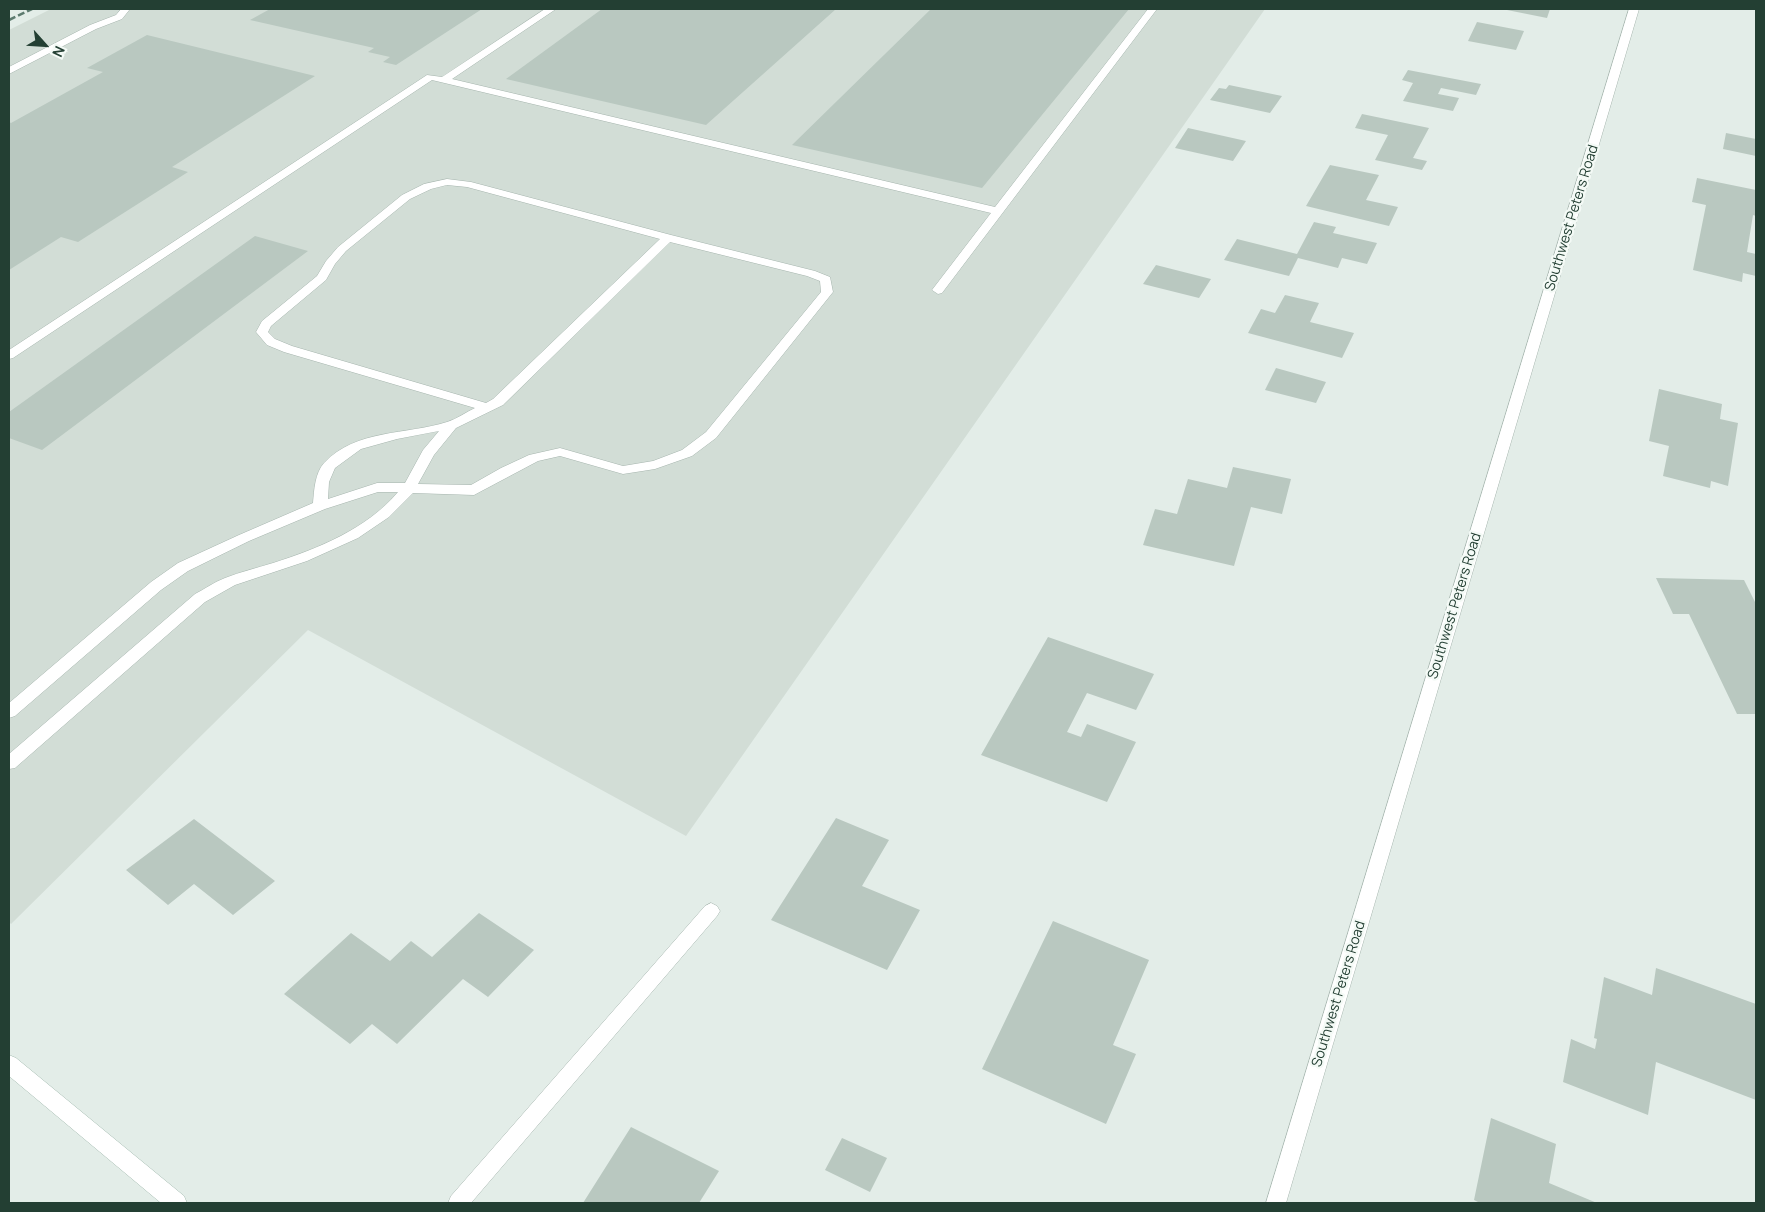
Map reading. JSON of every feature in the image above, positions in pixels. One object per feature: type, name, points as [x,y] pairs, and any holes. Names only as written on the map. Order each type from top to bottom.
[{"type":"street","points":[[9,71],[93,27],[119,16],[125,9]]},
{"type":"street","points":[[444,80],[551,9]]},
{"type":"street","points":[[938,290],[1152,9]]},
{"type":"street","name":"Southwest Peters Road","points":[[1276,1203],[1634,9]]},
{"type":"street","points":[[9,355],[430,77],[998,211]]},
{"type":"street","points":[[9,712],[152,589],[183,567],[244,538],[320,506],[377,487],[474,490],[506,471],[534,458],[560,452],[622,470],[655,465],[687,453],[711,435],[827,292],[826,279],[811,273],[668,238],[467,184],[447,182],[428,186],[406,197],[342,249],[322,278],[266,324],[262,332],[271,342],[288,349],[486,407]]},
{"type":"street","points":[[320,506],[322,482],[329,466],[356,446],[396,435],[451,424],[498,402],[668,238]]},
{"type":"street","points":[[9,763],[200,598],[232,580],[284,564],[344,540],[397,505],[410,488],[428,453],[451,424]]},
{"type":"street","points":[[458,1203],[711,911]]},
{"type":"street","points":[[9,1064],[177,1203]]},
{"type":"shaded area","points":[[51,9],[1265,9],[686,836],[308,630],[11,924],[9,922],[9,30]]},
{"type":"building","points":[[270,9],[482,9],[396,65],[383,62],[390,57],[368,52],[374,48],[250,20]]},
{"type":"building","points":[[602,9],[836,9],[706,125],[506,79]]},
{"type":"building","points":[[931,9],[1129,9],[982,188],[792,145]]},
{"type":"building","points":[[1502,9],[1550,9],[1547,18]]},
{"type":"building","points":[[1477,22],[1524,31],[1516,50],[1468,41]]},
{"type":"building","points":[[147,35],[315,76],[172,167],[188,172],[78,242],[61,237],[9,270],[9,122],[11,123],[103,72],[87,68]]},
{"type":"building","points":[[1408,70],[1481,84],[1476,95],[1441,88],[1438,94],[1459,98],[1453,111],[1403,101],[1413,83],[1402,80]]},
{"type":"building","points":[[1229,85],[1282,96],[1270,113],[1210,100],[1219,88],[1226,89]]},
{"type":"building","points":[[1362,114],[1429,128],[1413,158],[1427,161],[1422,170],[1375,160],[1388,135],[1355,128]]},
{"type":"building","points":[[1188,128],[1246,141],[1233,161],[1175,148]]},
{"type":"building","points":[[1726,133],[1756,139],[1756,156],[1723,149]]},
{"type":"building","points":[[1330,165],[1379,175],[1366,200],[1398,207],[1389,226],[1306,206]]},
{"type":"building","points":[[1697,178],[1756,190],[1756,216],[1753,215],[1747,252],[1756,254],[1756,276],[1743,273],[1742,282],[1693,270],[1706,205],[1692,202]]},
{"type":"building","points":[[1314,222],[1336,227],[1333,233],[1377,243],[1367,264],[1342,258],[1338,268],[1298,258],[1289,276],[1224,260],[1237,239],[1297,254]]},
{"type":"building","points":[[255,236],[308,251],[42,450],[9,438],[9,412]]},
{"type":"building","points":[[1156,265],[1211,279],[1199,298],[1143,284]]},
{"type":"building","points":[[1285,295],[1319,303],[1310,322],[1354,333],[1342,358],[1248,333],[1261,309],[1275,313]]},
{"type":"building","points":[[1276,368],[1326,382],[1316,403],[1265,390]]},
{"type":"building","points":[[1659,389],[1722,404],[1720,419],[1738,423],[1728,486],[1711,481],[1710,488],[1663,476],[1669,446],[1649,441]]},
{"type":"building","points":[[1233,467],[1291,479],[1282,514],[1251,507],[1234,566],[1143,545],[1155,509],[1177,514],[1188,479],[1227,488]]},
{"type":"building","points":[[1656,578],[1744,580],[1756,604],[1756,714],[1737,714],[1689,614],[1673,614]]},
{"type":"building","points":[[1048,637],[1154,674],[1136,710],[1087,693],[1067,732],[1081,737],[1087,724],[1136,742],[1107,802],[981,755]]},
{"type":"building","points":[[836,818],[889,840],[862,886],[920,910],[887,970],[771,920]]},
{"type":"building","points":[[194,819],[275,881],[233,915],[194,884],[168,905],[126,870]]},
{"type":"building","points":[[479,913],[534,950],[488,997],[463,979],[397,1044],[372,1024],[350,1044],[284,994],[351,933],[390,961],[411,941],[432,957]]},
{"type":"building","points":[[1053,921],[1149,960],[1113,1045],[1136,1054],[1106,1124],[982,1069]]},
{"type":"building","points":[[1656,968],[1756,1004],[1756,1100],[1656,1062],[1648,1115],[1563,1082],[1571,1039],[1595,1049],[1597,1039],[1594,1038],[1604,977],[1652,995]]},
{"type":"building","points":[[1491,1118],[1556,1144],[1549,1183],[1597,1203],[1480,1203],[1474,1200]]},
{"type":"building","points":[[631,1127],[719,1171],[699,1203],[583,1203]]},
{"type":"building","points":[[842,1138],[887,1158],[870,1192],[825,1170]]},
{"type":"railway","points":[[9,20],[32,9]]}]
